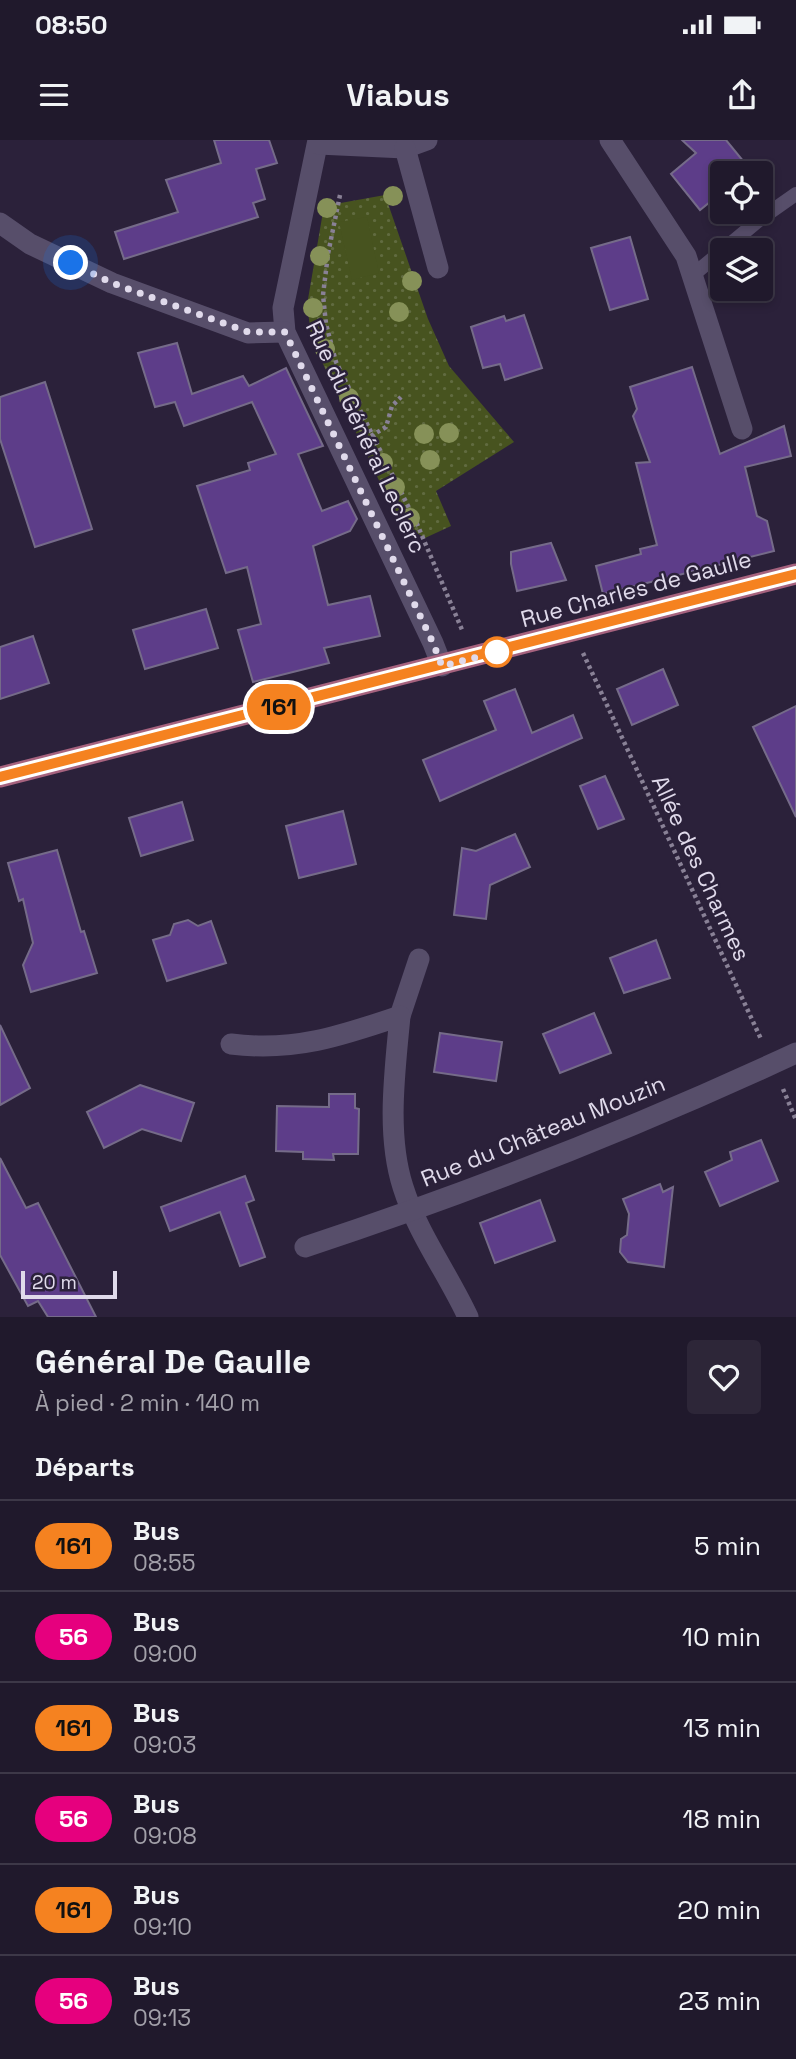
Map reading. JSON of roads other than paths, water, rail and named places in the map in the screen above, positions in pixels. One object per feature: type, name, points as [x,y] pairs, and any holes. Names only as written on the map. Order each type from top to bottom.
[{"type":"main road","name":"Rue Charles de Gaulle","points":[[0,777],[796,574]]},
{"type":"street","points":[[318,142],[404,148],[427,140]]},
{"type":"street","points":[[610,140],[686,256],[742,429]]},
{"type":"street","name":"Rue du Général Leclerc","points":[[318,142],[283,308],[285,332],[442,666]]},
{"type":"street","points":[[404,148],[438,268]]},
{"type":"street","points":[[0,223],[30,244],[112,283],[248,332],[285,332]]},
{"type":"street","points":[[419,959],[400,1016],[395,1069],[396,1153],[403,1188],[412,1212],[468,1317]]},
{"type":"street","points":[[231,1044],[292,1046],[356,1031],[400,1016]]},
{"type":"street","name":"Rue du Château Mouzin","points":[[305,1247],[412,1212],[708,1094],[796,1053]]},
{"type":"lane","points":[[693,275],[796,194]]}]
